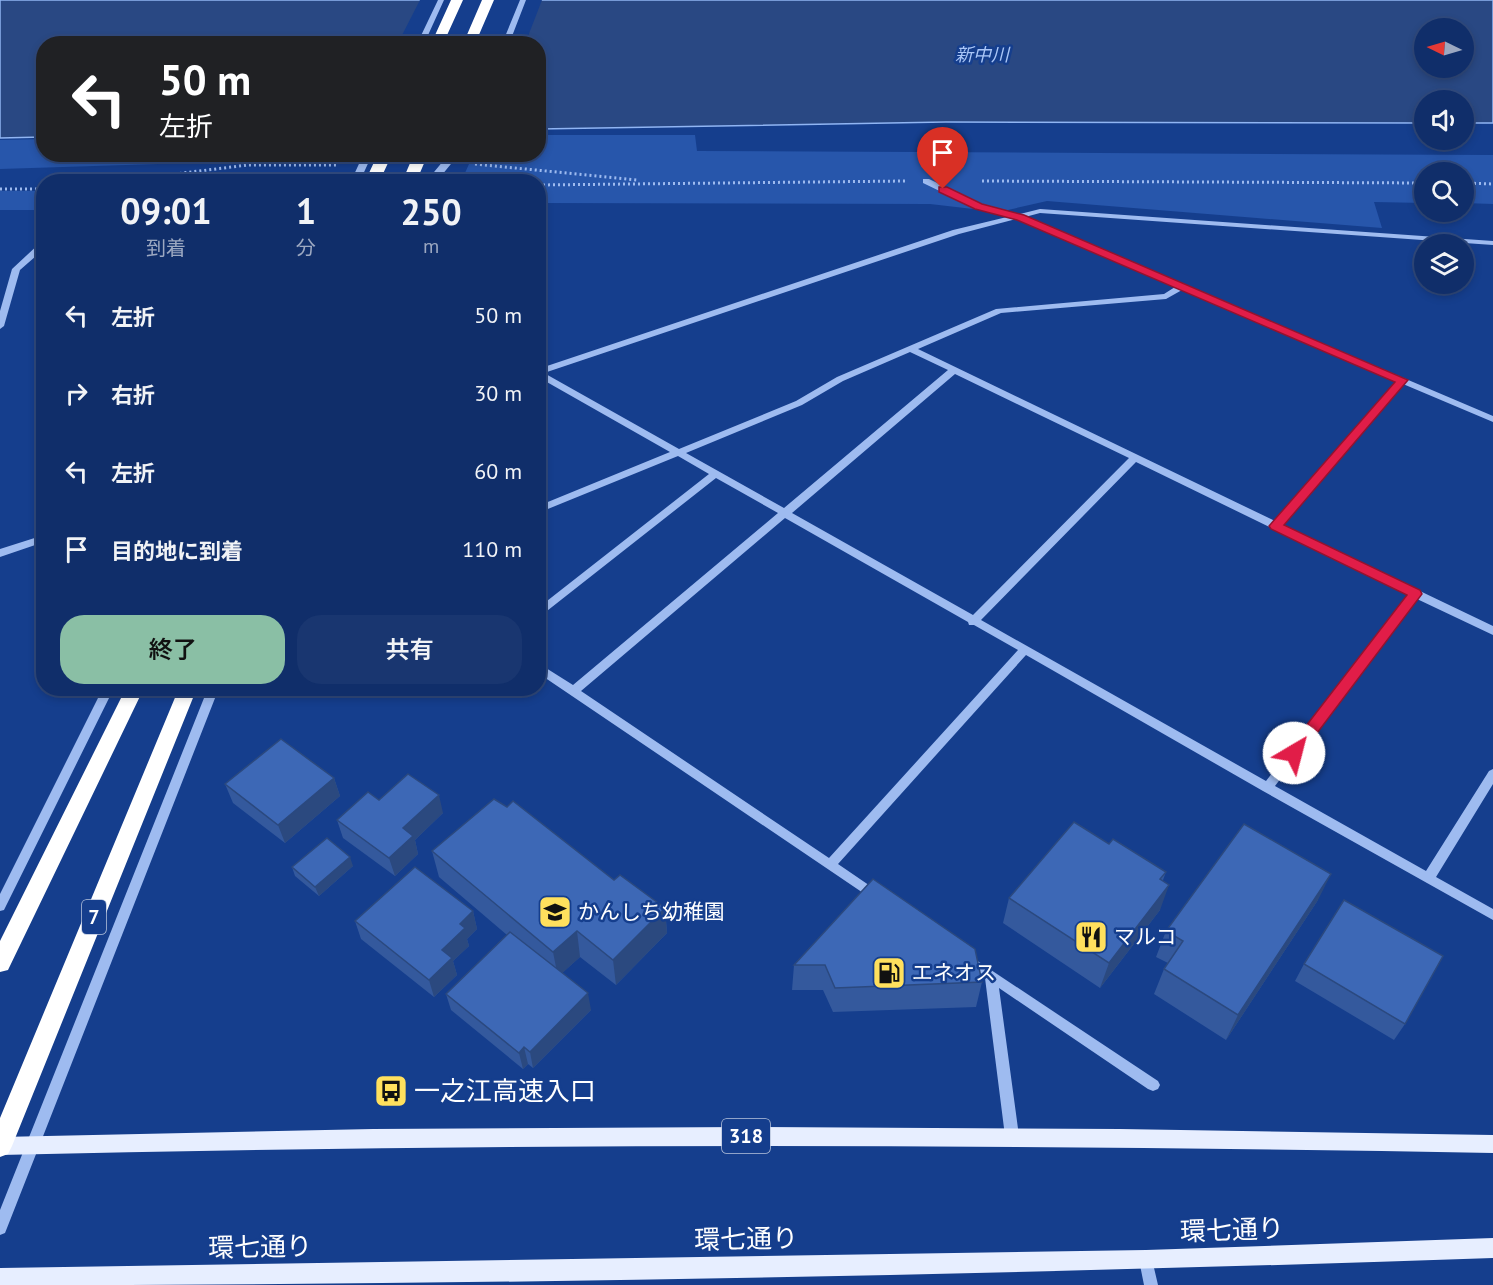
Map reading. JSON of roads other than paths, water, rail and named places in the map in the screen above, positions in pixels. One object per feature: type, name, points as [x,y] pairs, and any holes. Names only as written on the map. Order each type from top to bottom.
[{"type":"highway","points":[[440,36],[457,0]]},
{"type":"highway","points":[[472,36],[488,0]]},
{"type":"highway","points":[[0,963],[131,696]]},
{"type":"highway","name":"7","points":[[0,1146],[185,696]]},
{"type":"main road","name":"318","points":[[0,1146],[483,1136],[1012,1136],[1493,1144]]},
{"type":"main road","name":"環七通り","points":[[0,1278],[624,1276],[1493,1248]]},
{"type":"street","points":[[424,36],[441,0]]},
{"type":"street","points":[[508,36],[523,0]]},
{"type":"street","points":[[438,174],[447,162]]},
{"type":"street","points":[[926,181],[978,206],[1020,218],[1493,419]]},
{"type":"street","points":[[546,370],[956,232],[1020,218],[1040,211],[1493,243]]},
{"type":"street","points":[[0,326],[16,269],[36,251]]},
{"type":"street","points":[[546,507],[799,403],[840,379],[999,311],[1166,297],[1181,287]]},
{"type":"street","points":[[911,349],[1493,632]]},
{"type":"street","points":[[574,691],[954,370]]},
{"type":"street","points":[[546,378],[784,515],[1493,915]]},
{"type":"street","points":[[1276,526],[1402,380]]},
{"type":"street","points":[[973,622],[1135,458]]},
{"type":"street","points":[[546,608],[714,475]]},
{"type":"street","points":[[0,553],[36,541]]},
{"type":"street","points":[[1267,788],[1415,594]]},
{"type":"street","points":[[830,865],[1024,651]]},
{"type":"street","points":[[546,672],[887,904]]},
{"type":"street","points":[[0,906],[105,696]]},
{"type":"street","points":[[0,1228],[211,696]]},
{"type":"street","points":[[1428,879],[1493,774]]},
{"type":"street","points":[[953,949],[1153,1086]]},
{"type":"street","points":[[991,975],[1012,1136]]},
{"type":"street","points":[[1146,1260],[1151,1285]]},
{"type":"water","name":"新中川","points":[[0,0],[1493,0],[1493,123],[1474,123],[1474,90],[1414,90],[1414,123],[946,122],[546,129],[546,36],[36,36],[36,137],[0,138]]},
{"type":"place","name":"かんしち幼稚園","points":[[555,912]]},
{"type":"place","name":"マルコ","points":[[1091,937]]},
{"type":"place","name":"エネオス","points":[[889,973]]},
{"type":"place","name":"一之江高速入口","points":[[391,1091]]}]
